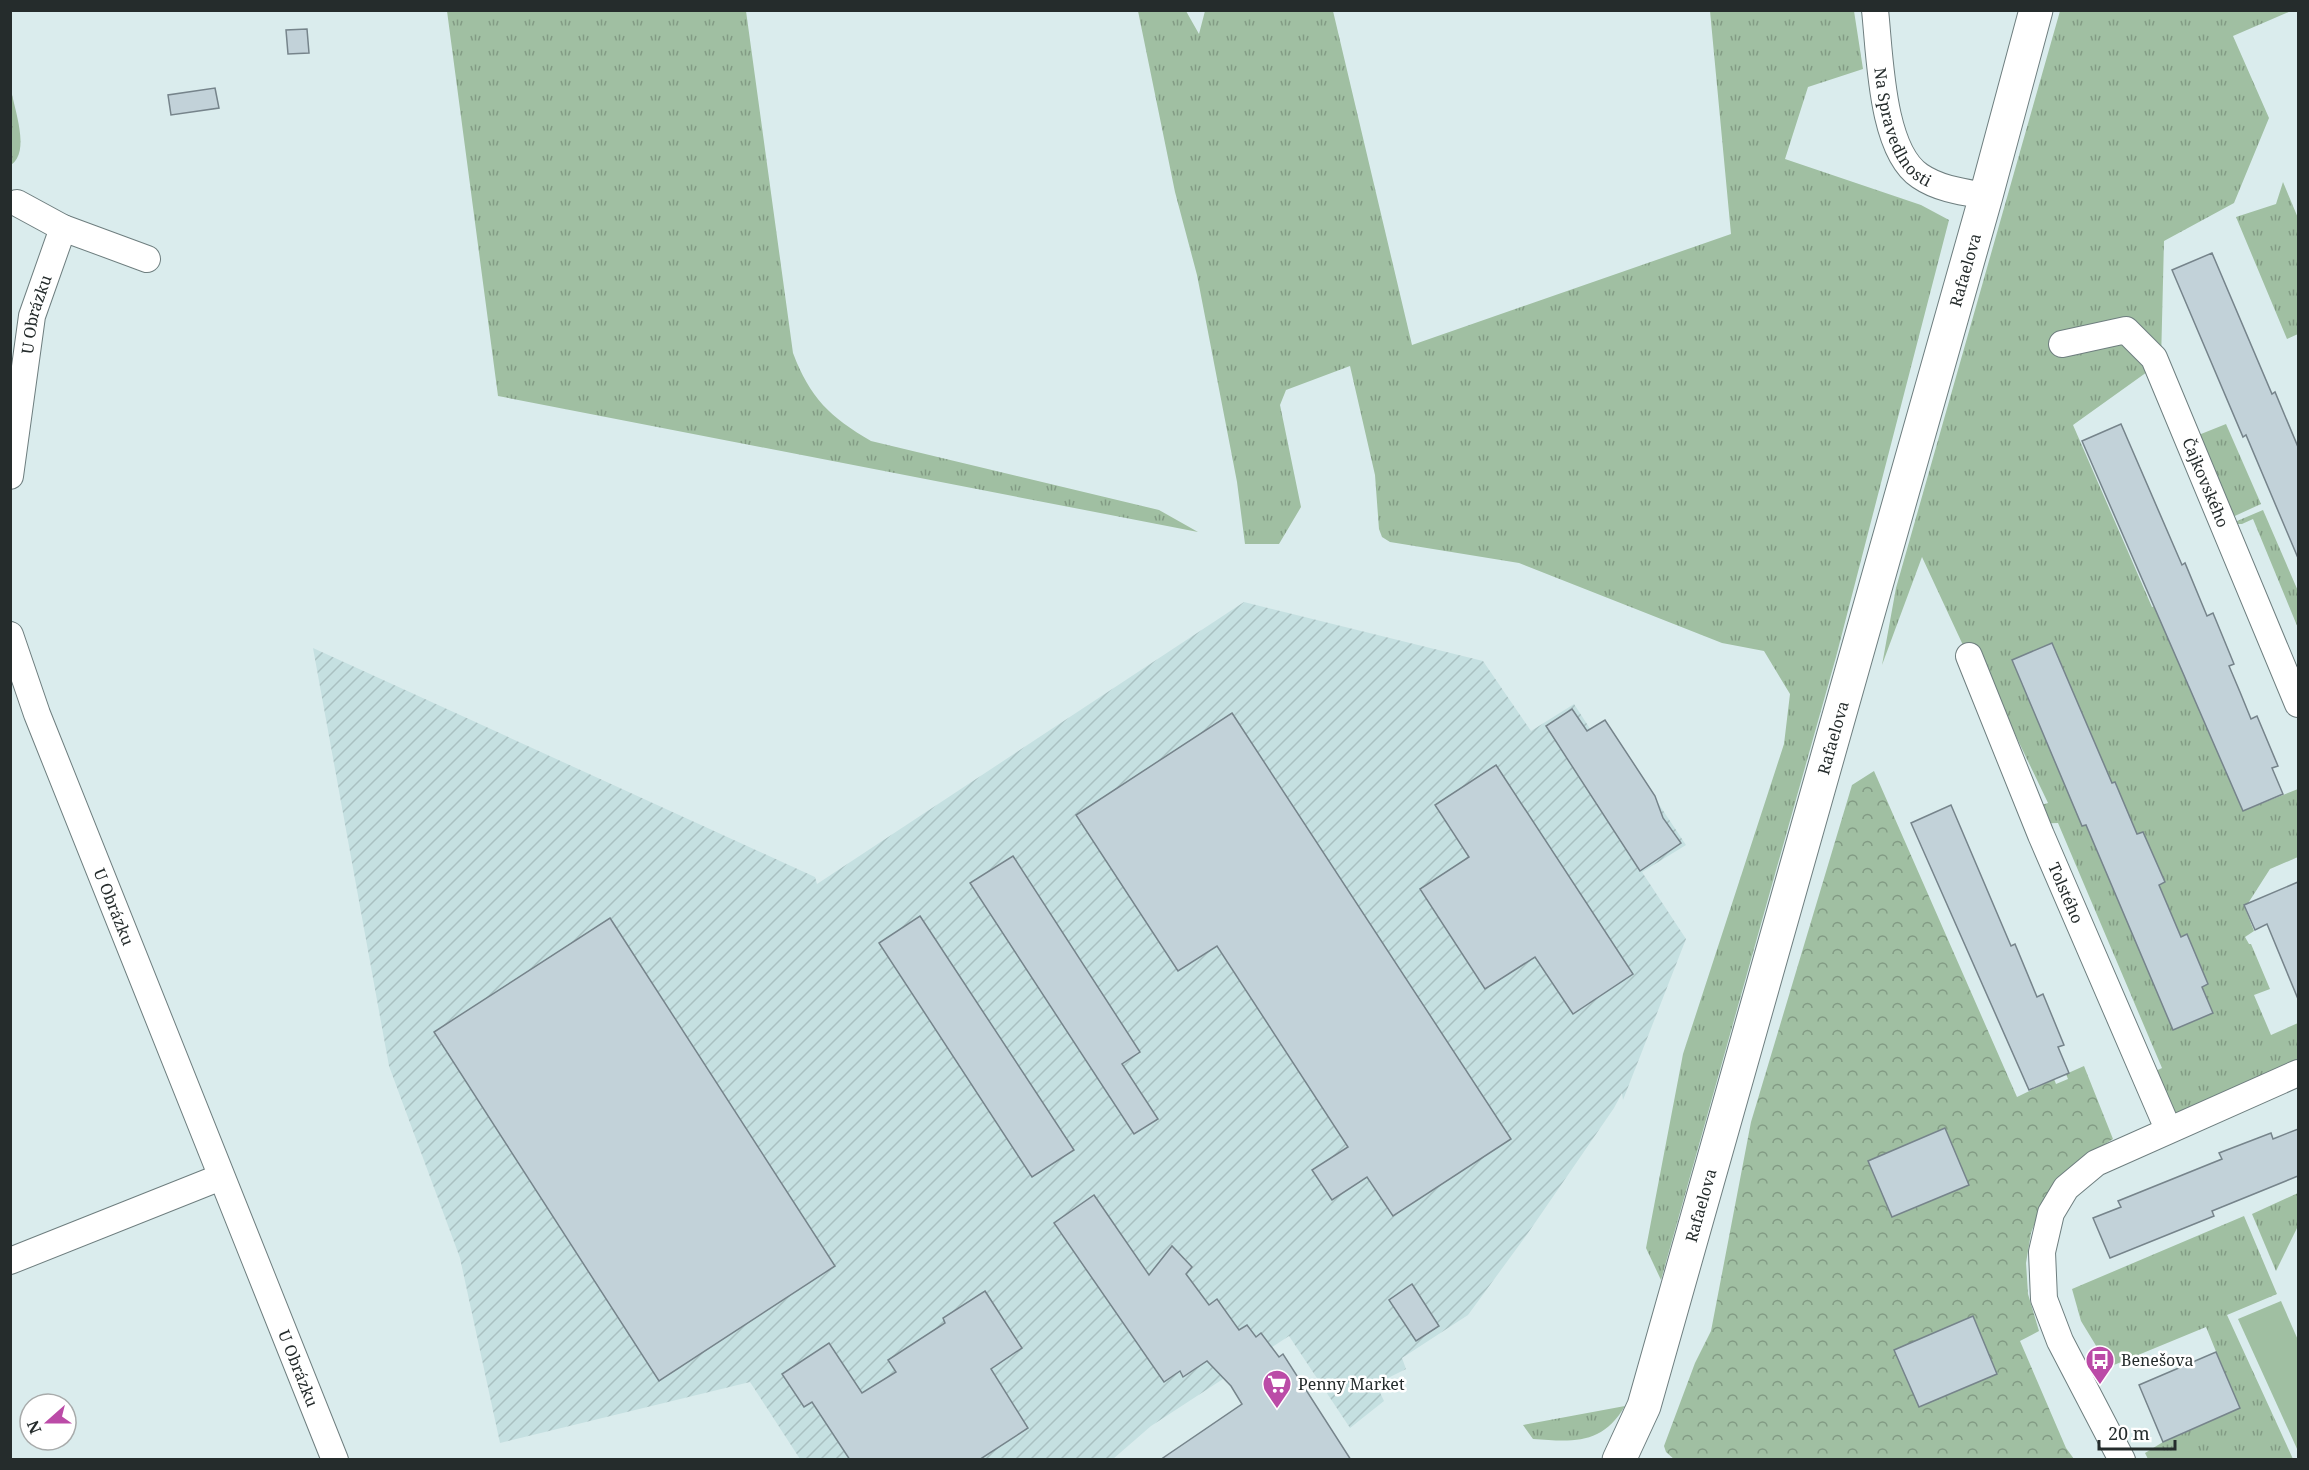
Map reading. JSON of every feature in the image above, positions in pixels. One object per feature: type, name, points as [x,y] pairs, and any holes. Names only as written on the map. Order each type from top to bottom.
[{"type":"main road","name":"Rafaelova","points":[[1619,1460],[1644,1406],[1986,196],[2036,10]]},
{"type":"street","name":"Na Spravedlnosti","points":[[1875,10],[1890,129],[1898,149],[1919,175],[1942,187],[1986,196]]},
{"type":"street","points":[[17,203],[63,228],[147,258]]},
{"type":"street","name":"U Obrázku","points":[[10,476],[32,316],[63,228]]},
{"type":"street","name":"Čajkovského","points":[[2062,344],[2126,330],[2154,358],[2298,704]]},
{"type":"street","name":"U Obrázku","points":[[10,635],[37,714],[335,1460]]},
{"type":"street","name":"Tolstého","points":[[1969,656],[2041,835],[2168,1129]]},
{"type":"street","points":[[2122,1460],[2060,1341],[2044,1299],[2042,1252],[2051,1213],[2066,1188],[2096,1163],[2298,1073]]},
{"type":"street","points":[[10,1261],[221,1177]]},
{"type":"shaded area","points":[[1244,602],[1483,661],[1531,731],[1574,704],[1637,801],[1652,794],[1686,845],[1642,872],[1686,939],[1623,1100],[1622,1093],[1528,1233],[1468,1315],[1402,1358],[1406,1369],[1376,1384],[1384,1401],[1350,1428],[1289,1336],[1151,1426],[1113,1459],[800,1459],[750,1382],[500,1443],[460,1258],[389,1066],[313,648],[815,877],[817,884]]},
{"type":"green space","points":[[447,11],[746,11],[793,353],[807,382],[823,405],[871,441],[1159,510],[1198,532],[498,396]]},
{"type":"green space","points":[[1138,11],[1186,11],[1199,34],[1205,11],[1333,11],[1412,345],[1731,234],[1710,11],[1854,11],[1863,69],[1808,87],[1785,159],[1921,205],[1949,220],[1836,657],[1661,1280],[1646,1248],[1683,1054],[1784,744],[1790,694],[1764,651],[1722,643],[1519,563],[1390,542],[1382,537],[1379,529],[1375,475],[1350,366],[1286,390],[1280,405],[1301,507],[1279,544],[1245,544],[1237,482],[1197,275],[1175,192]]},
{"type":"green space","points":[[2060,11],[2291,11],[2233,36],[2269,118],[2234,203],[2164,241],[2161,362],[2073,425],[2152,607],[2156,606],[2243,811],[2298,789],[2298,857],[2270,869],[2245,908],[2254,931],[2245,937],[2251,944],[2270,989],[2254,995],[2271,1035],[2298,1023],[2298,1063],[2178,1112],[2167,1112],[2137,1080],[2162,1068],[2058,823],[2028,824],[2022,811],[2048,803],[2002,707],[1975,671],[1922,557],[1882,665],[1896,588]]},
{"type":"green space","points":[[11,89],[21,141],[17,159],[11,165]]},
{"type":"green space","points":[[2283,182],[2298,218],[2298,334],[2287,339],[2236,217],[2276,204]]},
{"type":"green space","points":[[2226,424],[2261,504],[2226,520],[2191,438]]},
{"type":"green space","points":[[2263,510],[2298,591],[2298,628],[2253,519],[2242,524],[2230,524]]},
{"type":"green space","points":[[1874,771],[2017,1097],[2054,1079],[2056,1084],[2068,1079],[2066,1074],[2084,1066],[2113,1139],[2082,1159],[2039,1212],[2031,1233],[2026,1263],[2028,1294],[2039,1331],[2020,1341],[2066,1448],[2074,1459],[1675,1460],[1666,1452],[1664,1446],[1695,1363],[1711,1331],[1751,1122],[1852,785]]},
{"type":"green space","points":[[2298,1193],[2298,1226],[2276,1271],[2252,1214]]},
{"type":"green space","points":[[2244,1216],[2277,1294],[2227,1315],[2293,1459],[2148,1459],[2145,1453],[2163,1442],[2239,1408],[2206,1327],[2109,1367],[2081,1321],[2072,1289]]},
{"type":"green space","points":[[2281,1301],[2298,1340],[2298,1451],[2238,1319]]},
{"type":"green space","points":[[1625,1406],[1607,1428],[1585,1438],[1561,1441],[1533,1439],[1523,1425]]},
{"type":"building","points":[[307,29],[309,53],[288,54],[286,30]]},
{"type":"building","points":[[215,88],[219,108],[171,115],[168,95]]},
{"type":"building","points":[[2212,253],[2272,394],[2275,392],[2298,447],[2298,558],[2246,435],[2243,437],[2172,270]]},
{"type":"building","points":[[2121,424],[2182,565],[2185,563],[2207,616],[2213,613],[2234,664],[2229,666],[2251,719],[2257,716],[2278,766],[2272,768],[2283,794],[2243,811],[2082,441]]},
{"type":"building","points":[[2052,643],[2112,783],[2115,782],[2137,834],[2143,832],[2165,882],[2159,885],[2181,937],[2187,934],[2208,984],[2202,987],[2213,1013],[2173,1030],[2086,825],[2082,826],[2012,660]]},
{"type":"building","points":[[1572,709],[1587,731],[1605,720],[1655,796],[1663,818],[1681,843],[1640,871],[1546,726]]},
{"type":"building","points":[[1232,713],[1511,1139],[1393,1216],[1367,1177],[1332,1200],[1312,1170],[1348,1147],[1217,946],[1178,971],[1076,815]]},
{"type":"building","points":[[1496,765],[1633,974],[1573,1014],[1535,957],[1485,989],[1420,889],[1469,857],[1435,805]]},
{"type":"building","points":[[1951,805],[2011,946],[2015,944],[2037,997],[2043,994],[2064,1045],[2058,1047],[2069,1073],[2029,1090],[1911,823]]},
{"type":"building","points":[[1013,856],[1140,1052],[1122,1064],[1158,1119],[1134,1134],[970,883]]},
{"type":"building","points":[[2298,882],[2298,999],[2267,924],[2255,930],[2244,905]]},
{"type":"building","points":[[920,916],[1074,1150],[1032,1177],[879,943]]},
{"type":"building","points":[[610,918],[835,1266],[659,1381],[434,1032]]},
{"type":"building","points":[[1945,1128],[1969,1185],[1892,1217],[1868,1161]]},
{"type":"building","points":[[2298,1129],[2298,1176],[2212,1211],[2214,1216],[2110,1258],[2093,1218],[2121,1207],[2118,1201],[2222,1159],[2219,1153],[2271,1133],[2273,1139]]},
{"type":"building","points":[[1094,1195],[1149,1275],[1172,1246],[1192,1267],[1186,1274],[1209,1305],[1217,1299],[1239,1330],[1247,1325],[1256,1337],[1261,1333],[1279,1357],[1283,1354],[1351,1460],[1160,1460],[1242,1404],[1231,1386],[1207,1361],[1183,1377],[1180,1371],[1164,1382],[1054,1223]]},
{"type":"building","points":[[1412,1284],[1439,1326],[1416,1341],[1389,1300]]},
{"type":"building","points":[[985,1291],[1022,1348],[991,1369],[1028,1428],[979,1460],[850,1460],[812,1402],[804,1407],[782,1374],[829,1343],[862,1393],[896,1372],[888,1360],[945,1323],[943,1318]]},
{"type":"building","points":[[1973,1316],[1997,1374],[1919,1407],[1894,1350]]},
{"type":"building","points":[[2216,1352],[2240,1408],[2163,1442],[2139,1385]]},
{"type":"place","name":"Benešova","points":[[2100,1386]]},
{"type":"place","name":"Penny Market","points":[[1277,1410]]}]
